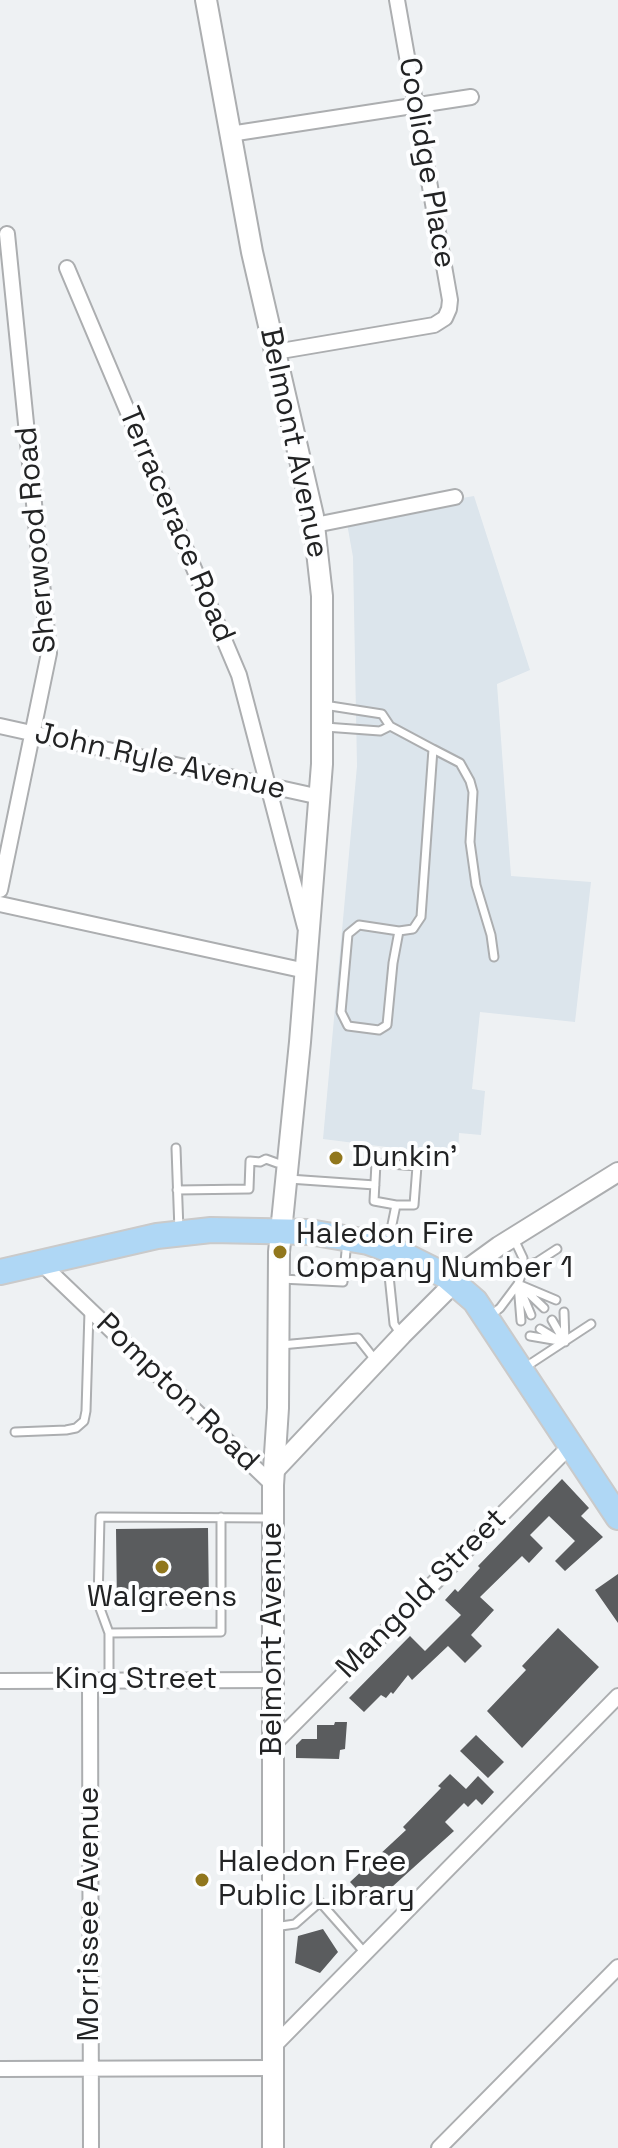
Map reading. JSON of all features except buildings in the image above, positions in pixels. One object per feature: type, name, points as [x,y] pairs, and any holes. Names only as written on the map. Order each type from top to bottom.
[{"type":"main road","name":"Belmont Avenue","points":[[206,0],[252,252],[315,525],[322,596],[320,797],[306,971],[282,1169],[280,1231],[273,1518],[273,2148]]},
{"type":"main road","points":[[0,1272],[179,1233],[280,1231],[347,1238],[387,1249],[426,1265],[454,1282],[475,1301],[618,1517]]},
{"type":"street","name":"Coolidge Place","points":[[275,352],[438,324],[445,318],[450,300],[397,0]]},
{"type":"street","points":[[230,134],[471,97]]},
{"type":"street","name":"Sherwood Road","points":[[0,890],[48,665],[50,638],[7,234]]},
{"type":"street","name":"Terracerace Road","points":[[67,268],[239,675],[268,786]]},
{"type":"street","points":[[315,525],[455,497]]},
{"type":"street","name":"John Ryle Avenue","points":[[0,726],[320,797]]},
{"type":"street","name":"Belmont Avenue","points":[[268,786],[308,939]]},
{"type":"street","points":[[0,904],[306,971]]},
{"type":"street","points":[[274,1478],[377,1361],[470,1267],[618,1172]]},
{"type":"street","name":"Pompton Road","points":[[41,1263],[274,1478]]},
{"type":"street","name":"Mangold Street","points":[[273,1745],[571,1445]]},
{"type":"street","name":"Morrissee Avenue","points":[[90,1680],[91,2148]]},
{"type":"street","name":"King Street","points":[[0,1681],[273,1680]]},
{"type":"street","points":[[0,2069],[91,2069],[273,2057],[365,1953],[618,1696]]},
{"type":"street","points":[[439,2148],[618,1967]]},
{"type":"lane","points":[[323,705],[382,714],[390,726],[460,763],[473,792],[470,842],[476,885],[491,935],[494,957]]},
{"type":"lane","points":[[322,726],[380,731],[390,726]]},
{"type":"lane","points":[[399,931],[387,1025],[379,1030],[348,1026],[341,1012],[348,934],[359,925],[399,931],[413,929],[421,917],[433,749]]},
{"type":"lane","points":[[176,1148],[179,1233]]},
{"type":"lane","points":[[177,1190],[249,1189],[250,1161],[266,1159],[282,1169],[375,1185]]},
{"type":"lane","points":[[376,1163],[417,1166],[414,1205],[396,1205],[374,1201],[376,1163]]},
{"type":"lane","points":[[396,1205],[387,1249],[394,1324],[402,1335]]},
{"type":"lane","points":[[513,1237],[523,1258],[518,1284],[521,1321]]},
{"type":"lane","points":[[279,1279],[343,1282],[347,1238]]},
{"type":"lane","points":[[523,1266],[537,1262],[557,1249]]},
{"type":"lane","points":[[518,1284],[556,1300]]},
{"type":"lane","points":[[518,1284],[544,1308]]},
{"type":"lane","points":[[518,1284],[531,1315]]},
{"type":"lane","points":[[487,1318],[500,1308],[518,1284]]},
{"type":"lane","points":[[15,1432],[66,1430],[76,1428],[84,1421],[85,1305]]},
{"type":"lane","points":[[564,1312],[565,1342]]},
{"type":"lane","points":[[552,1320],[565,1342]]},
{"type":"lane","points":[[522,1370],[591,1324]]},
{"type":"lane","points":[[540,1329],[565,1342]]},
{"type":"lane","points":[[530,1336],[565,1342]]},
{"type":"lane","points":[[278,1345],[358,1338],[377,1361]]},
{"type":"lane","points":[[109,1680],[109,1633],[98,1603],[100,1517],[273,1518]]},
{"type":"lane","points":[[109,1633],[221,1632],[221,1517]]},
{"type":"lane","points":[[273,1927],[295,1924],[320,1902],[365,1953]]},
{"type":"shaded area","points":[[474,496],[530,670],[497,684],[511,876],[591,882],[575,1022],[480,1012],[472,1089],[485,1091],[481,1135],[459,1133],[458,1156],[323,1139],[357,766],[353,557],[346,518]]},
{"type":"place","name":"Dunkin'","points":[[336,1158]]},
{"type":"place","name":"Haledon Fire Company Number 1","points":[[280,1252]]},
{"type":"place","name":"Walgreens","points":[[162,1567]]},
{"type":"place","name":"Haledon Free Public Library","points":[[202,1880]]}]
